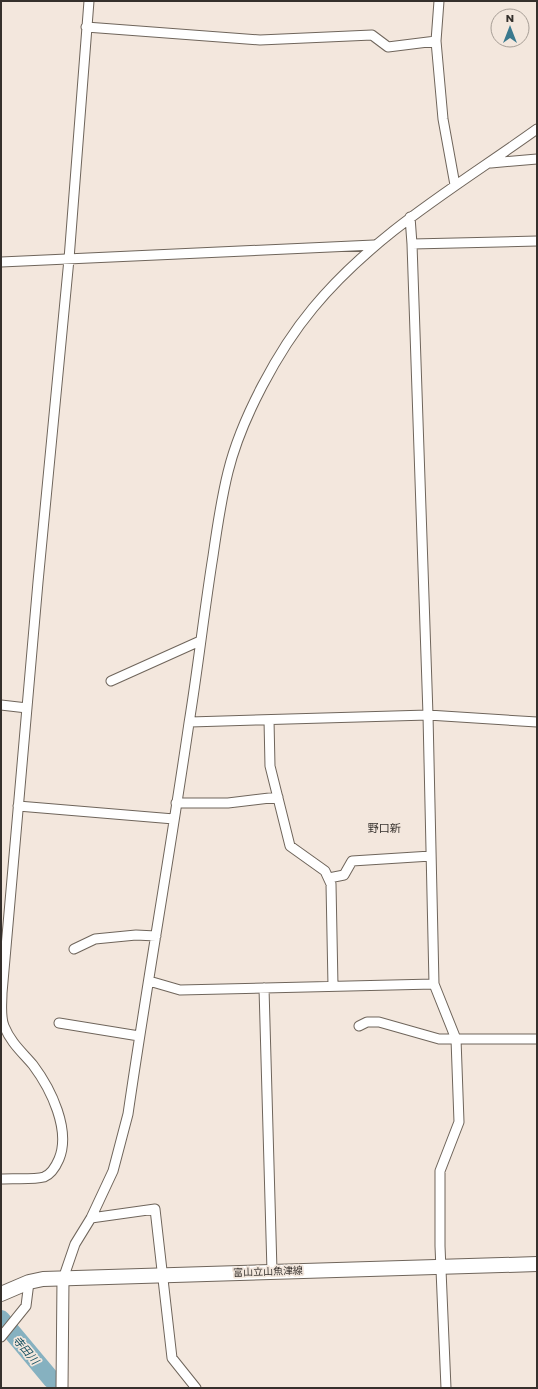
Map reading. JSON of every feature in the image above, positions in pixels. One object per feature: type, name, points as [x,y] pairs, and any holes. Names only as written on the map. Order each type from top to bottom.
[{"type":"main road","name":"富山立山魚津線","points":[[1,1294],[28,1282],[43,1279],[537,1264]]},
{"type":"street","points":[[1,1179],[44,1177],[54,1170],[62,1152],[63,1134],[56,1110],[46,1085],[33,1066],[16,1048],[4,1025],[2,1016],[2,993],[69,259],[89,1]]},
{"type":"street","points":[[439,1],[436,41],[442,119],[455,185]]},
{"type":"street","points":[[86,27],[260,40],[372,36],[388,47],[436,41]]},
{"type":"street","points":[[62,1388],[63,1279],[75,1244],[91,1218],[113,1171],[128,1114],[139,1036],[190,722],[200,641],[220,511],[228,471],[237,444],[256,398],[286,347],[313,308],[374,245],[410,217],[537,129]]},
{"type":"street","points":[[489,163],[537,159]]},
{"type":"street","points":[[410,217],[428,715],[434,984],[456,1038],[459,1122],[440,1171],[440,1246],[446,1388]]},
{"type":"street","points":[[412,244],[537,241]]},
{"type":"street","points":[[1,262],[374,245]]},
{"type":"street","points":[[111,681],[200,641]]},
{"type":"street","points":[[1,705],[27,708]]},
{"type":"street","points":[[190,722],[428,715],[537,722]]},
{"type":"street","points":[[269,720],[270,766],[290,846],[325,870],[331,884],[333,986]]},
{"type":"street","points":[[176,803],[228,803],[278,797]]},
{"type":"street","points":[[18,806],[174,819]]},
{"type":"street","points":[[329,878],[344,875],[352,861],[431,856]]},
{"type":"street","points":[[74,949],[95,939],[136,935],[156,936]]},
{"type":"street","points":[[149,981],[180,990],[434,984]]},
{"type":"street","points":[[264,988],[272,1271]]},
{"type":"street","points":[[359,1026],[367,1022],[379,1022],[439,1038],[537,1039]]},
{"type":"street","points":[[59,1023],[139,1036]]},
{"type":"street","points":[[91,1218],[155,1209],[172,1358],[196,1388]]},
{"type":"street","points":[[1,1337],[26,1306],[28,1282]]},
{"type":"waterway","name":"寺田川","points":[[1,1319],[52,1380]]},
{"type":"district","name":"野口新","points":[[384,828]]}]
